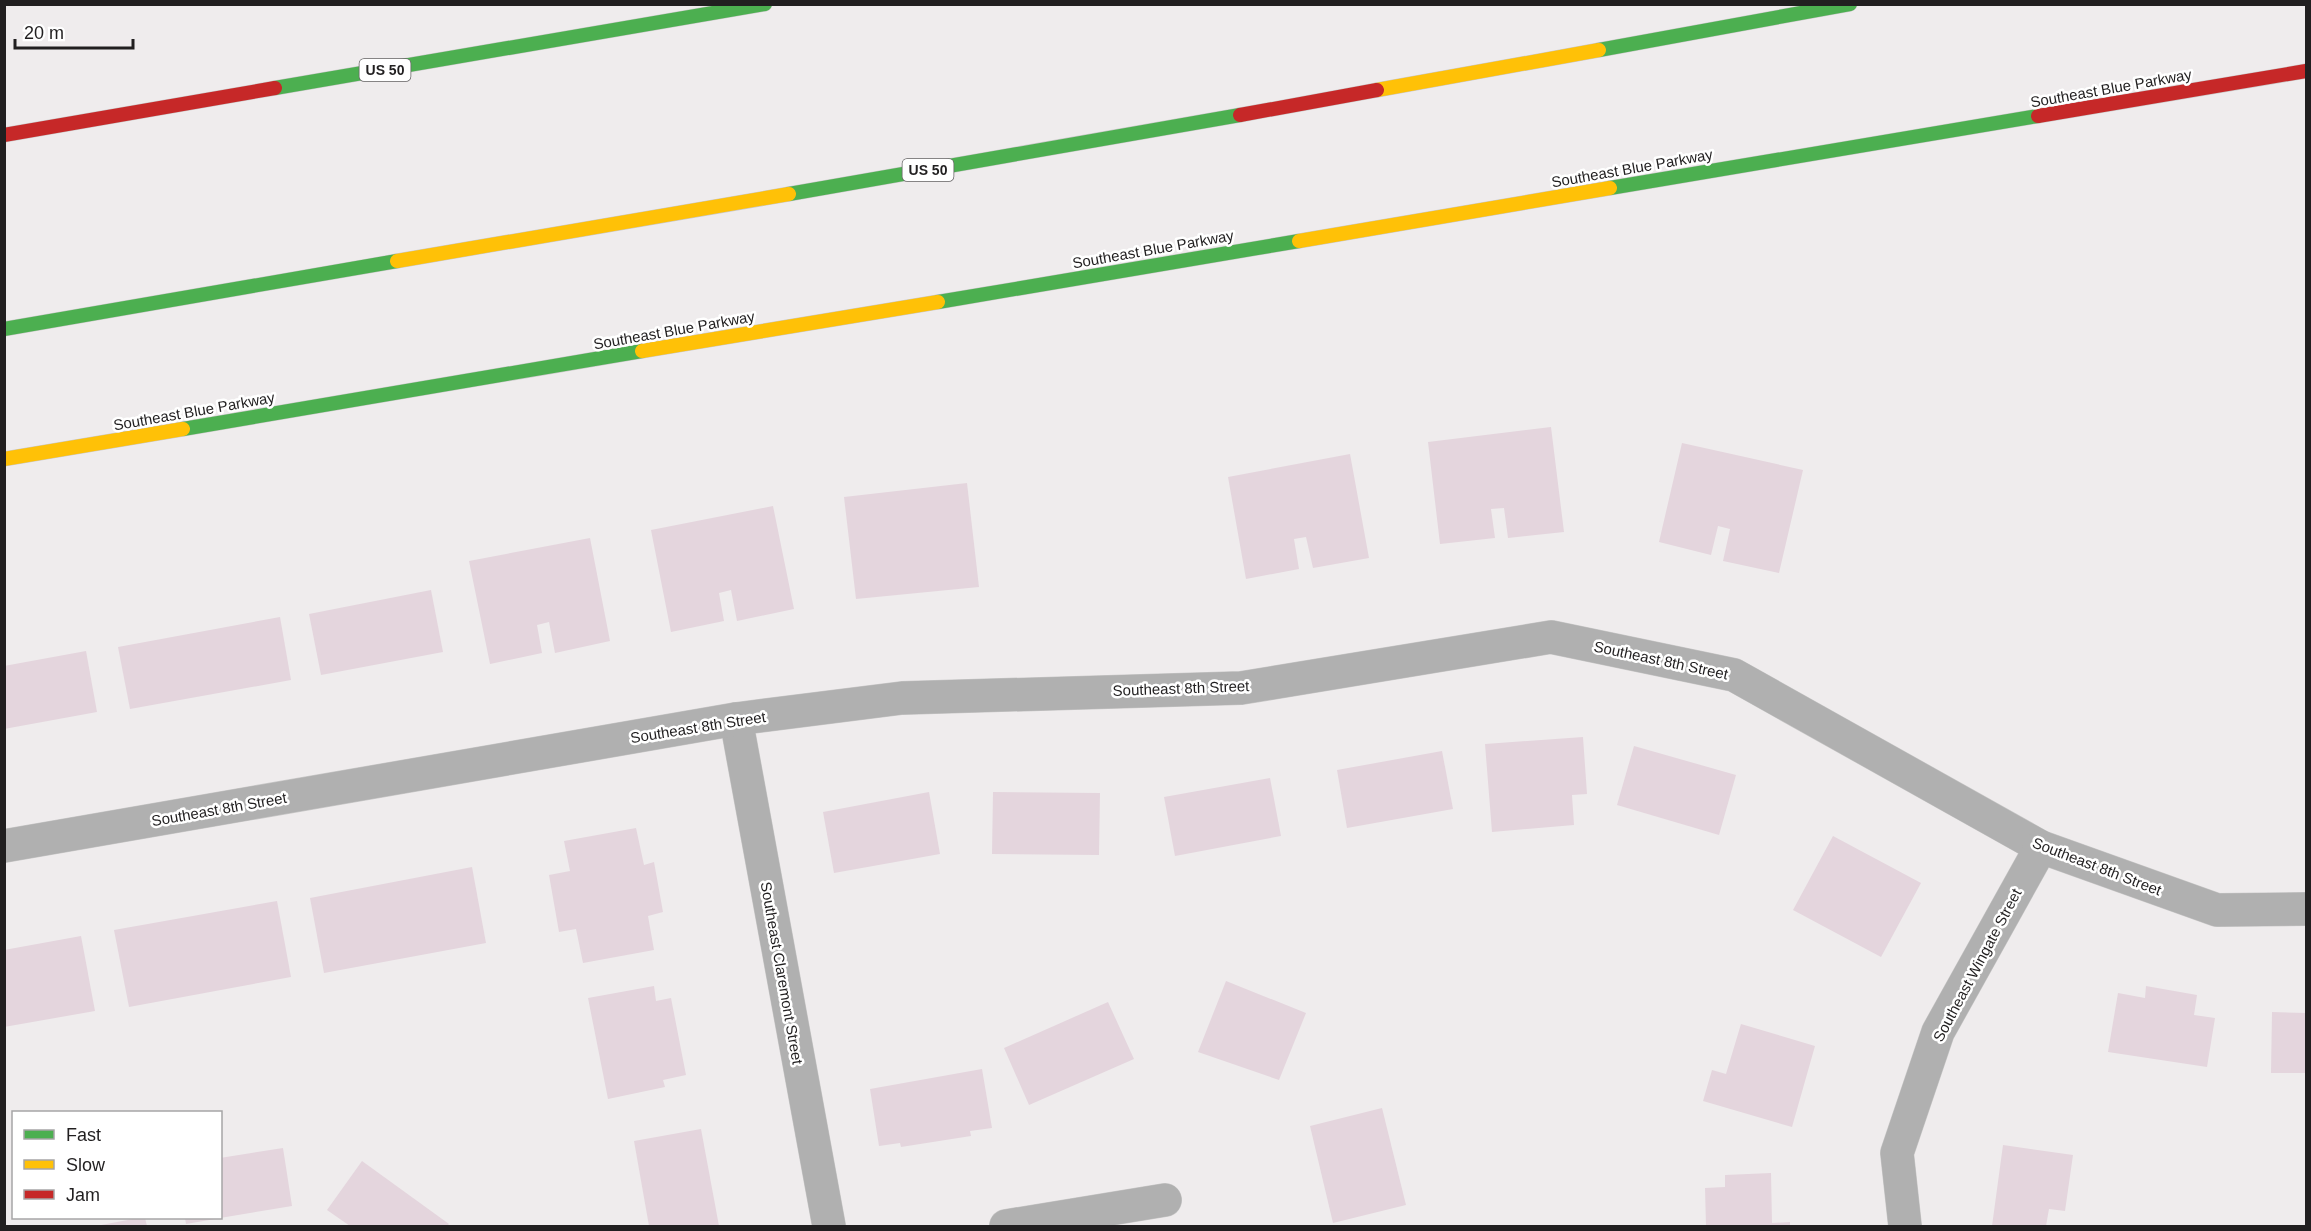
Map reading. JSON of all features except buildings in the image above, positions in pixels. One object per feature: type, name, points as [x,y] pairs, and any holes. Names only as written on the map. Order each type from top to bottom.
[{"type":"main road","name":"US 50","points":[[4,135],[765,4]]},
{"type":"main road","name":"US 50","points":[[4,329],[1121,138],[1850,4]]},
{"type":"main road","name":"Southeast Blue Parkway","points":[[4,459],[2307,71]]},
{"type":"street","name":"Southeast 8th Street","points":[[4,846],[736,719],[902,698],[1241,688],[1551,637],[1734,675],[2041,847],[2217,910],[2307,909]]},
{"type":"street","name":"Southeast Claremont Street","points":[[736,719],[829,1227]]},
{"type":"street","name":"Southeast Wingate Street","points":[[1905,1227],[1897,1154],[1938,1032],[2041,847]]},
{"type":"street","points":[[1006,1227],[1165,1200]]},
{"type":"traffic: fast","points":[[275,88],[765,4]]},
{"type":"traffic: fast","points":[[1599,50],[1850,4]]},
{"type":"traffic: fast","points":[[789,194],[1240,115]]},
{"type":"traffic: fast","points":[[1610,188],[2038,116]]},
{"type":"traffic: fast","points":[[938,302],[1299,241]]},
{"type":"traffic: fast","points":[[4,329],[397,261]]},
{"type":"traffic: fast","points":[[183,429],[642,351]]},
{"type":"traffic: slow","points":[[1377,90],[1599,50]]},
{"type":"traffic: slow","points":[[1299,241],[1610,188]]},
{"type":"traffic: slow","points":[[397,261],[789,194]]},
{"type":"traffic: slow","points":[[642,351],[938,302]]},
{"type":"traffic: slow","points":[[4,459],[183,429]]},
{"type":"traffic: jam","points":[[2038,116],[2306,71]]},
{"type":"traffic: jam","points":[[4,135],[275,88]]},
{"type":"traffic: jam","points":[[1240,115],[1377,90]]}]
